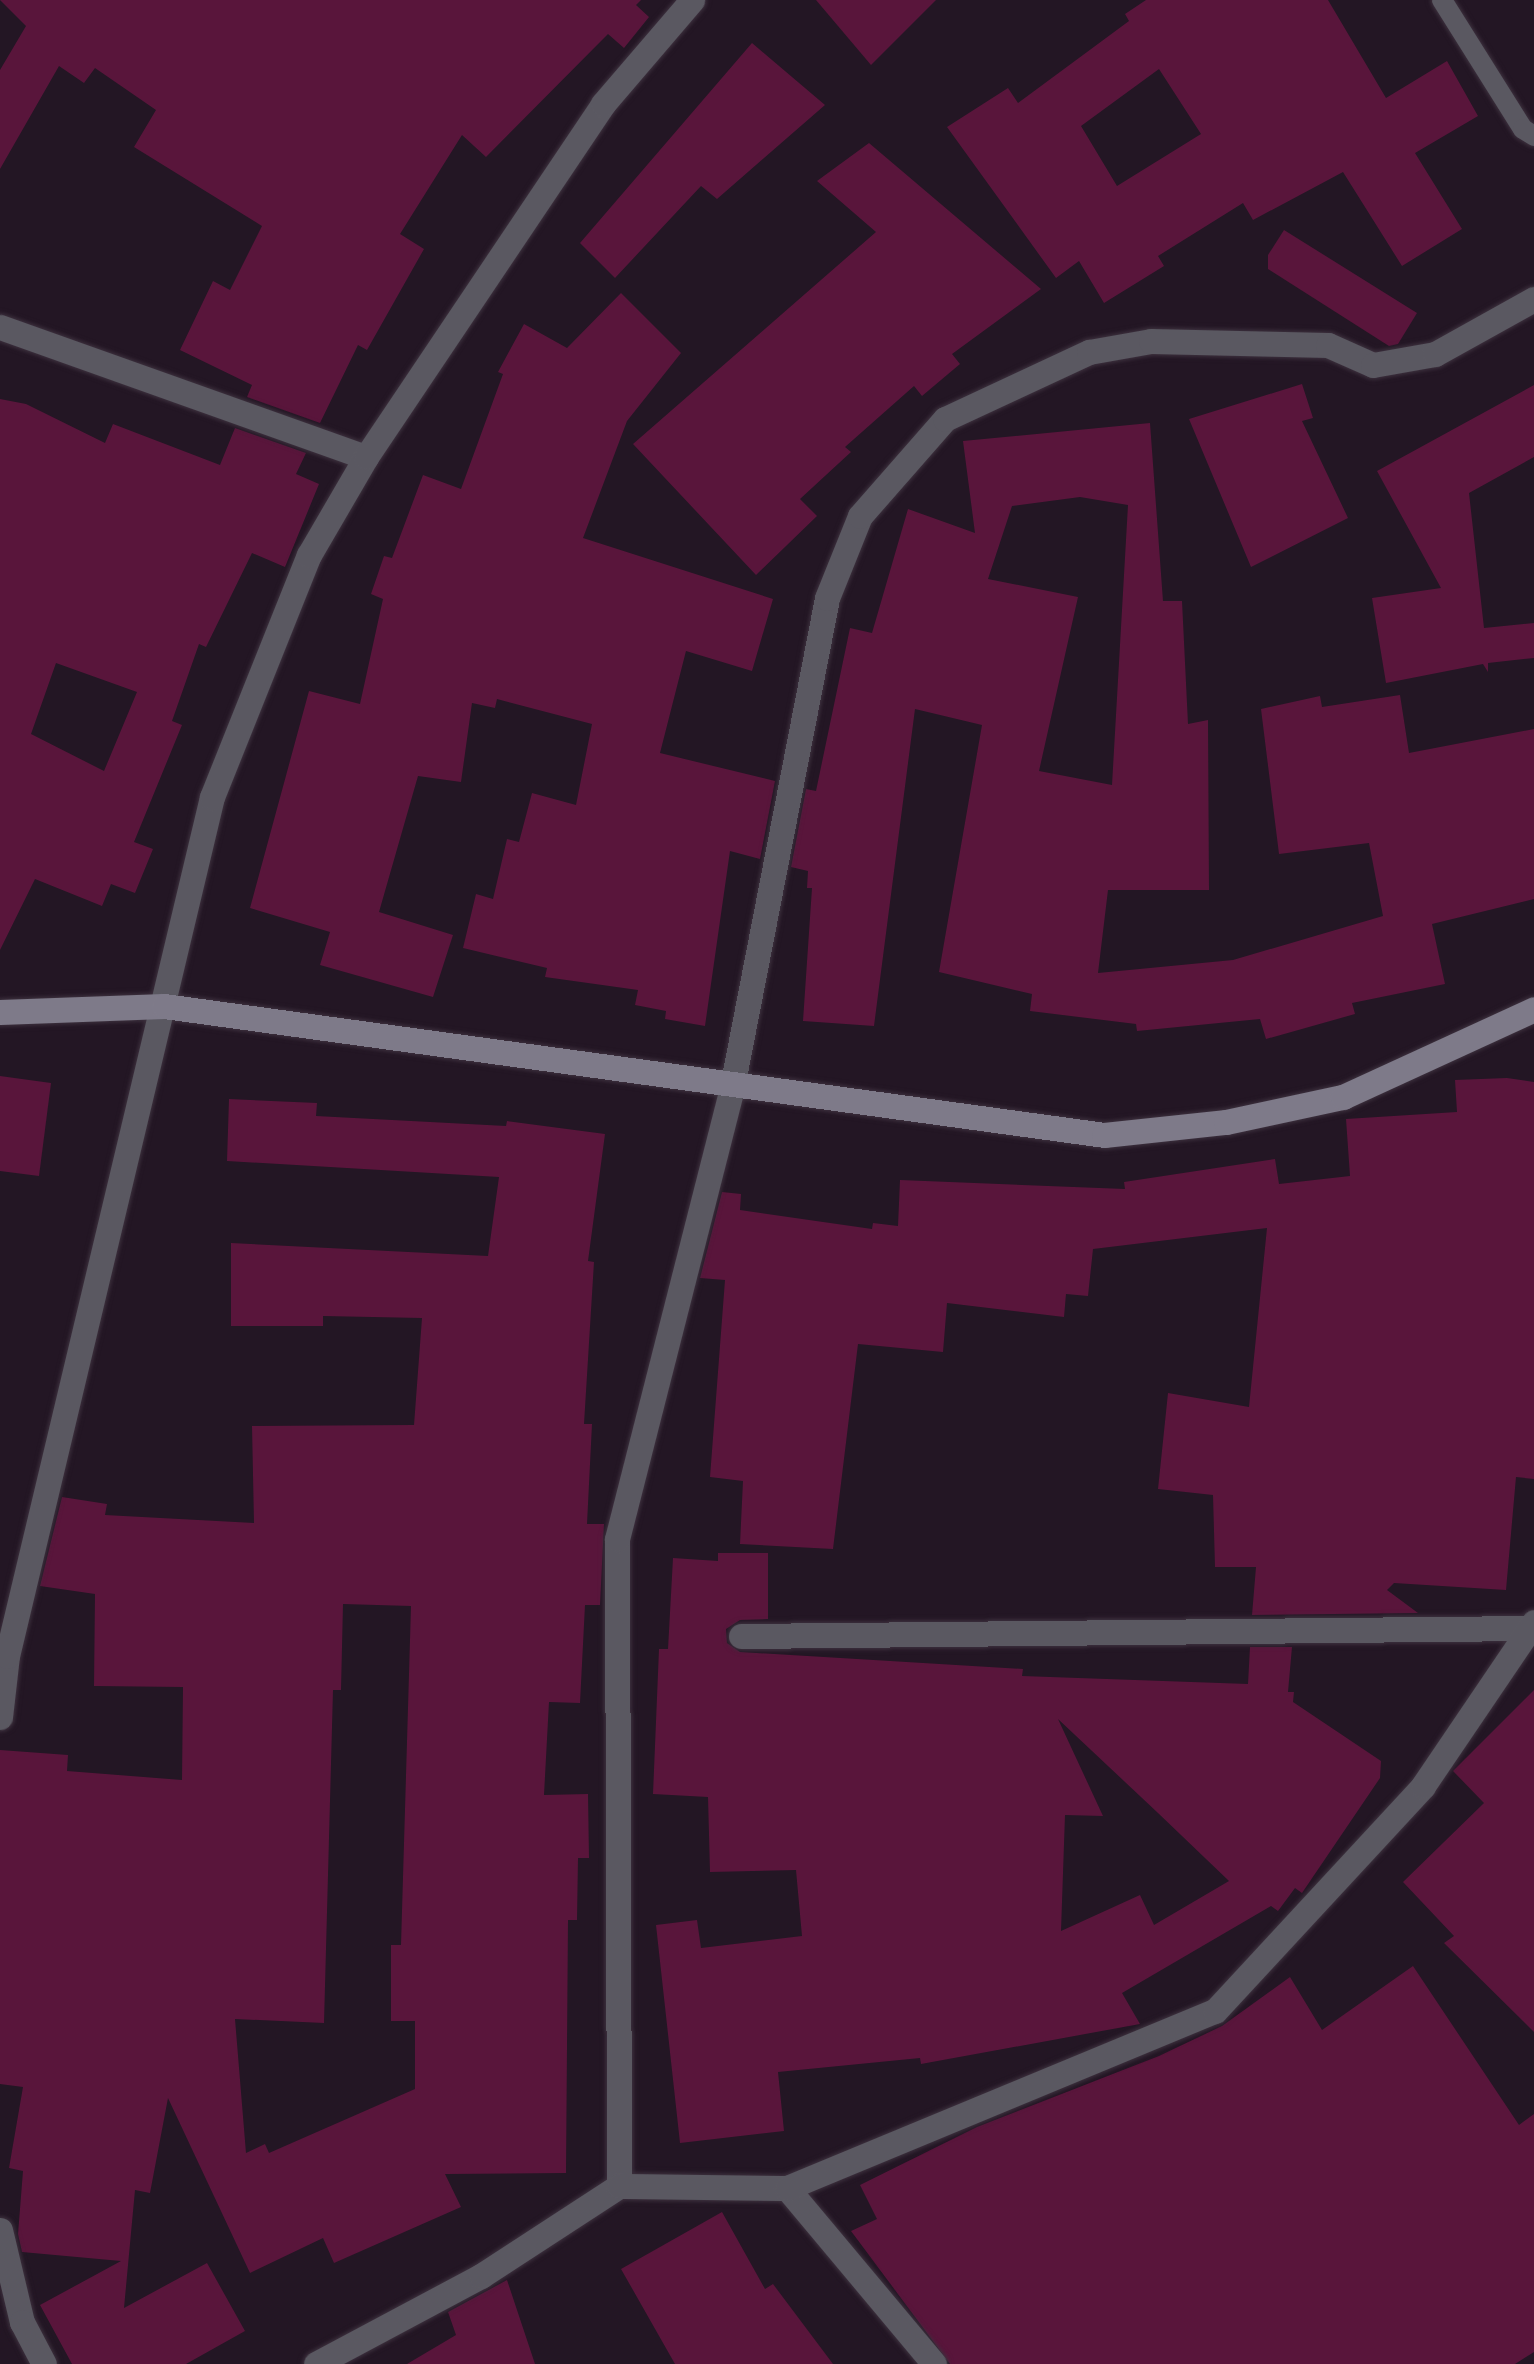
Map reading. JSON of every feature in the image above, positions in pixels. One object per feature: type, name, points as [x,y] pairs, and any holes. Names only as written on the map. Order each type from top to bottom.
[{"type":"main road","points":[[0,1012],[164,1006],[732,1087],[1104,1135],[1226,1122],[1343,1097],[1534,1009]]},
{"type":"street","points":[[0,1718],[7,1656],[212,797],[308,555],[366,458],[603,104],[692,0]]},
{"type":"street","points":[[619,2186],[617,1538],[732,1087],[828,598],[860,516],[945,418],[1089,352],[1151,341],[1328,345],[1373,365],[1435,354],[1534,299]]},
{"type":"street","points":[[0,327],[366,458]]},
{"type":"street","points":[[316,2364],[481,2276],[619,2186],[786,2188],[1215,2012],[1423,1786],[1531,1625]]},
{"type":"street","points":[[741,1636],[1531,1625]]},
{"type":"street","points":[[786,2188],[934,2364]]},
{"type":"street","points":[[0,2230],[22,2322],[44,2364]]},
{"type":"lane","points":[[1442,0],[1522,128],[1534,136]]},
{"type":"building","points":[[0,0],[641,0],[636,5],[649,17],[624,48],[608,34],[486,157],[462,135],[400,234],[424,249],[367,350],[358,345],[320,423],[247,397],[252,385],[180,350],[213,281],[230,290],[262,226],[134,147],[156,110],[95,68],[84,83],[59,66],[0,169],[0,70],[26,26]]},
{"type":"building","points":[[816,0],[936,0],[871,65]]},
{"type":"building","points":[[1146,0],[1328,0],[1386,98],[1447,61],[1478,116],[1415,153],[1462,229],[1402,266],[1343,172],[1253,220],[1243,203],[1158,256],[1164,266],[1104,303],[1079,261],[1056,278],[947,127],[1008,88],[1018,103],[1129,21],[1125,14]],"holes":[[[1159,69],[1201,134],[1117,186],[1081,126]]]},
{"type":"building","points":[[752,43],[825,105],[717,199],[701,186],[615,278],[580,243]]},
{"type":"building","points":[[869,143],[1041,289],[952,354],[960,364],[922,396],[914,386],[845,447],[851,452],[800,499],[817,516],[756,575],[633,444],[876,232],[817,181]]},
{"type":"building","points":[[1284,230],[1417,313],[1398,344],[1389,346],[1268,269],[1268,255]]},
{"type":"building","points":[[621,293],[681,353],[627,421],[583,538],[773,599],[752,671],[686,651],[660,753],[775,781],[760,859],[730,851],[705,1026],[665,1019],[666,1011],[635,1005],[638,990],[545,977],[547,968],[463,948],[476,894],[493,899],[507,839],[519,842],[532,793],[576,805],[592,724],[497,699],[495,708],[472,703],[461,782],[418,776],[379,912],[453,935],[433,997],[320,965],[330,932],[250,908],[309,691],[360,704],[383,599],[371,594],[384,556],[392,558],[423,475],[461,489],[503,374],[498,372],[524,324],[567,348]]},
{"type":"building","points":[[1302,384],[1313,418],[1302,421],[1348,518],[1251,567],[1189,419]]},
{"type":"building","points":[[1534,385],[1534,457],[1469,493],[1484,628],[1534,623],[1534,658],[1488,663],[1488,672],[1483,664],[1386,683],[1372,598],[1441,588],[1377,471]]},
{"type":"building","points":[[0,399],[26,404],[105,443],[113,424],[220,465],[235,428],[306,453],[296,474],[319,484],[285,567],[252,553],[206,647],[199,644],[172,721],[182,725],[134,842],[153,849],[135,893],[111,884],[102,906],[35,879],[0,950]],"holes":[[[56,663],[137,692],[104,771],[31,734]]]},
{"type":"building","points":[[1150,423],[1163,601],[1182,601],[1188,724],[1208,720],[1209,890],[1108,890],[1098,973],[1233,960],[1383,916],[1369,843],[1279,854],[1261,709],[1320,696],[1322,707],[1400,695],[1409,753],[1534,729],[1534,899],[1432,924],[1445,984],[1352,1003],[1355,1014],[1266,1039],[1260,1019],[1137,1031],[1136,1024],[1030,1011],[1032,994],[939,972],[982,725],[915,709],[874,1026],[803,1021],[812,888],[807,888],[808,871],[791,867],[806,789],[816,791],[850,628],[872,633],[908,509],[975,533],[963,441]],"holes":[[[1080,497],[1128,505],[1112,785],[1039,771],[1078,597],[988,579],[1012,506]]]},
{"type":"building","points":[[0,1076],[51,1083],[39,1176],[0,1171]]},
{"type":"building","points":[[1507,1078],[1534,1082],[1534,1479],[1516,1477],[1506,1590],[1394,1583],[1387,1590],[1418,1613],[1252,1615],[1256,1567],[1215,1567],[1213,1495],[1158,1489],[1168,1393],[1249,1407],[1267,1228],[1093,1249],[1088,1296],[1066,1294],[1064,1317],[947,1303],[943,1352],[858,1344],[833,1549],[740,1544],[743,1481],[710,1477],[725,1280],[700,1278],[722,1192],[741,1194],[740,1210],[872,1229],[873,1223],[898,1226],[900,1180],[1125,1189],[1124,1182],[1275,1159],[1279,1184],[1350,1176],[1346,1119],[1457,1112],[1455,1080]]},
{"type":"building","points":[[229,1099],[317,1103],[316,1116],[506,1126],[507,1121],[605,1134],[588,1261],[594,1262],[584,1424],[592,1424],[587,1524],[604,1524],[600,1605],[585,1605],[580,1703],[549,1702],[544,1795],[588,1794],[589,1858],[578,1858],[577,1920],[568,1920],[566,2173],[445,2174],[461,2207],[334,2263],[323,2238],[250,2273],[168,2098],[150,2193],[135,2190],[124,2308],[207,2263],[245,2331],[186,2364],[72,2364],[40,2305],[121,2261],[22,2252],[18,2234],[23,2171],[9,2168],[23,2087],[0,2084],[0,1750],[68,1755],[67,1771],[182,1780],[183,1687],[94,1686],[95,1594],[40,1586],[62,1497],[107,1504],[105,1515],[254,1523],[252,1426],[414,1425],[422,1318],[323,1316],[323,1326],[231,1326],[231,1243],[488,1256],[499,1177],[227,1161]],"holes":[[[343,1604],[411,1606],[401,1945],[391,1945],[391,2021],[415,2021],[415,2089],[269,2153],[265,2144],[246,2153],[235,2019],[324,2023],[333,1690],[341,1690]]]},
{"type":"building","points":[[718,1553],[768,1553],[768,1619],[740,1620],[726,1629],[727,1643],[740,1652],[1023,1669],[1022,1676],[1248,1684],[1250,1647],[1292,1647],[1288,1692],[1294,1692],[1293,1702],[1381,1761],[1380,1778],[1302,1893],[1295,1888],[1278,1911],[1271,1906],[1122,1993],[1140,2024],[921,2064],[920,2058],[778,2072],[784,2131],[680,2143],[656,1925],[697,1920],[701,1948],[802,1936],[796,1870],[710,1872],[708,1797],[653,1794],[659,1649],[668,1649],[673,1558],[718,1561]],"holes":[[[1058,1719],[1229,1881],[1154,1925],[1140,1895],[1061,1931],[1065,1815],[1103,1816]]]},
{"type":"building","points":[[1534,1690],[1534,2032],[1444,1943],[1454,1936],[1403,1882],[1484,1803],[1453,1771]]},
{"type":"building","points":[[1413,1966],[1519,2125],[1534,2114],[1534,2352],[1515,2364],[950,2364],[851,2231],[877,2219],[860,2185],[977,2127],[1159,2056],[1222,2026],[1290,1977],[1322,2030]]},
{"type":"building","points":[[722,2212],[765,2289],[773,2284],[833,2364],[675,2364],[621,2269]]},
{"type":"building","points":[[507,2280],[535,2364],[407,2364],[456,2335],[448,2312]]}]
